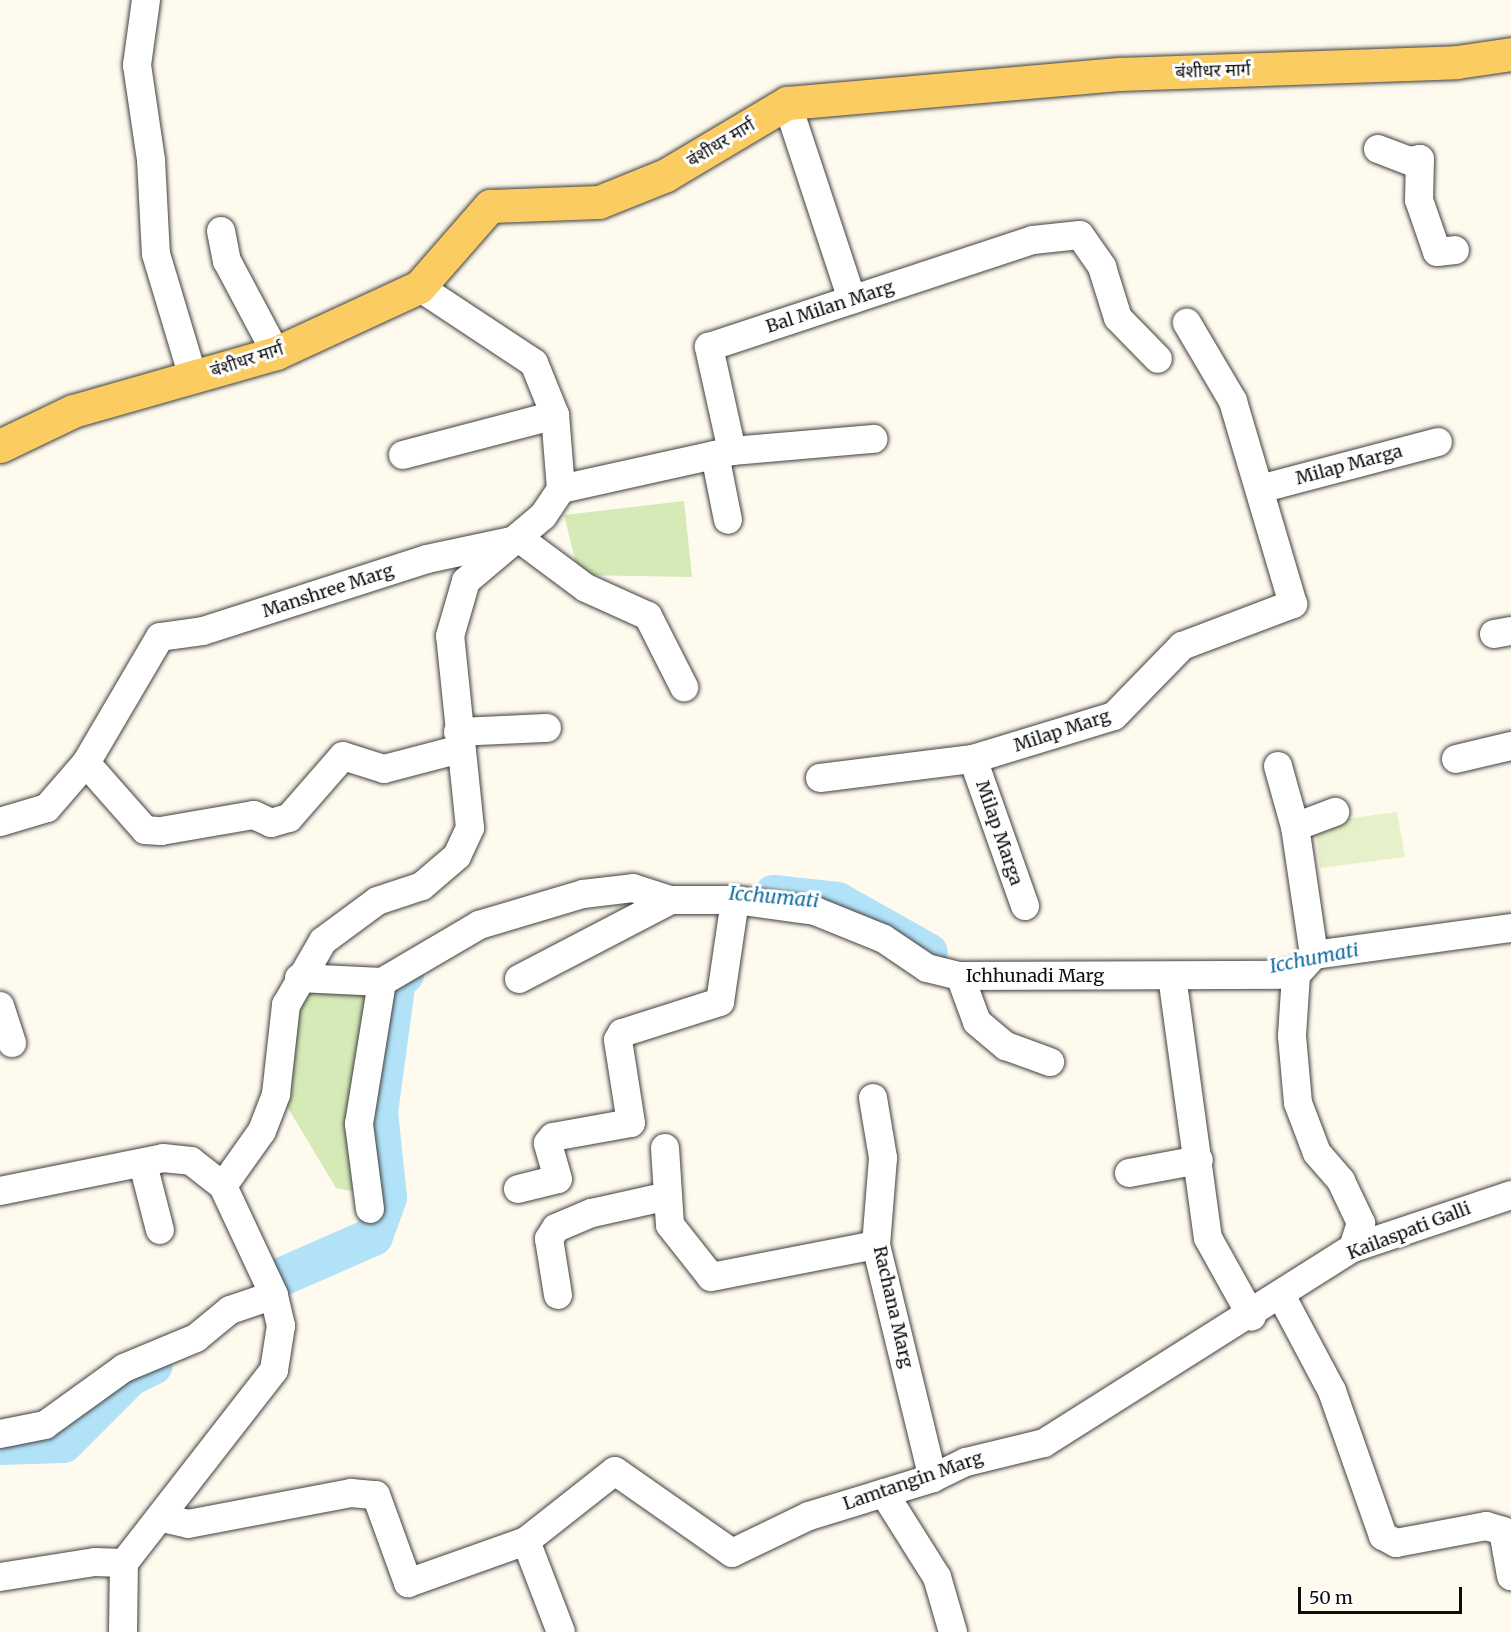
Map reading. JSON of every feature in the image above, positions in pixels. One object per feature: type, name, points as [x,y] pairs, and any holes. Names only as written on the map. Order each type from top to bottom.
[{"type":"main road","name":"बंशीधर मार्ग","points":[[0,446],[73,411],[276,353],[420,287],[489,206],[599,202],[666,175],[787,104],[1119,74],[1457,62],[1511,54]]},
{"type":"street","points":[[146,0],[137,65],[152,160],[156,254],[193,377]]},
{"type":"street","points":[[787,104],[852,300]]},
{"type":"street","points":[[1378,149],[1410,161],[1420,159],[1419,200],[1437,252],[1455,250]]},
{"type":"street","points":[[221,231],[227,261],[276,353]]},
{"type":"street","name":"Bal Milan Marg","points":[[724,453],[709,347],[1033,240],[1080,235],[1102,267],[1118,318],[1158,359]]},
{"type":"street","points":[[420,287],[534,363],[555,415],[561,489]]},
{"type":"street","name":"Milap Marg","points":[[820,778],[973,759],[1114,716],[1182,646],[1293,604],[1233,401],[1186,323]]},
{"type":"street","points":[[403,455],[555,415]]},
{"type":"street","points":[[223,1186],[265,1122],[276,1094],[286,1005],[299,978],[323,940],[378,901],[422,886],[457,856],[470,828],[459,740],[450,636],[466,581],[520,538],[561,489],[724,453],[873,439]]},
{"type":"street","name":"Milap Marga","points":[[1260,489],[1438,442]]},
{"type":"street","points":[[724,453],[728,520]]},
{"type":"street","points":[[520,538],[586,588],[648,616],[684,687]]},
{"type":"street","name":"Manshree Marg","points":[[47,807],[86,763],[160,637],[203,631],[427,559],[520,538]]},
{"type":"street","points":[[86,763],[145,830],[161,831],[254,815],[271,823],[289,818],[343,756],[384,769],[459,740],[547,728]]},
{"type":"street","points":[[1456,759],[1511,746]]},
{"type":"street","name":"Milap Marga","points":[[973,759],[1025,906]]},
{"type":"street","points":[[1278,766],[1295,827],[1305,965],[1292,1036],[1298,1103],[1317,1153],[1341,1182],[1361,1223],[1353,1248]]},
{"type":"street","points":[[0,822],[47,807]]},
{"type":"street","points":[[0,836],[47,807]]},
{"type":"street","points":[[1295,827],[1335,812]]},
{"type":"street","name":"Ichhunadi Marg","points":[[382,982],[479,926],[583,894],[633,888],[671,900],[735,900],[815,910],[884,939],[927,968],[960,976],[1172,976],[1305,965],[1511,928]]},
{"type":"street","points":[[519,979],[671,900]]},
{"type":"street","points":[[518,1189],[558,1179],[548,1143],[553,1137],[631,1124],[618,1040],[622,1033],[720,1002],[735,900]]},
{"type":"street","points":[[960,976],[977,1022],[1005,1046],[1050,1062]]},
{"type":"street","points":[[1172,976],[1208,1238],[1252,1317]]},
{"type":"street","points":[[299,978],[382,982],[359,1124],[370,1209]]},
{"type":"street","points":[[0,1006],[12,1042]]},
{"type":"street","name":"Rachana Marg","points":[[873,1098],[883,1158],[876,1245],[933,1478]]},
{"type":"street","points":[[665,1148],[670,1226],[711,1278],[876,1245]]},
{"type":"street","points":[[1129,1173],[1199,1160]]},
{"type":"street","points":[[0,1191],[142,1164],[191,1161],[223,1186],[274,1295],[281,1326],[274,1370],[204,1455],[163,1518],[124,1563],[123,1632]]},
{"type":"street","points":[[142,1164],[160,1230]]},
{"type":"street","name":"Kailaspati Galli","points":[[1282,1297],[1353,1248],[1511,1195]]},
{"type":"street","points":[[558,1294],[549,1239],[556,1228],[592,1213],[669,1196]]},
{"type":"street","points":[[0,1434],[45,1425],[124,1368],[196,1338],[230,1310],[274,1295]]},
{"type":"street","points":[[1282,1297],[1332,1391],[1383,1536],[1396,1543],[1486,1526],[1503,1531],[1511,1576]]},
{"type":"street","name":"Lamtangin Marg","points":[[525,1541],[615,1471],[732,1552],[809,1515],[933,1478],[966,1462],[1044,1443],[1282,1297]]},
{"type":"street","points":[[163,1518],[188,1524],[351,1493],[376,1495],[408,1583],[525,1541],[561,1632]]},
{"type":"street","points":[[884,1494],[937,1577],[952,1632]]},
{"type":"street","points":[[0,1576],[95,1562],[124,1563]]},
{"type":"green space","points":[[684,501],[692,577],[579,575],[564,515]]},
{"type":"green space","points":[[1397,812],[1405,857],[1320,868],[1315,823]]},
{"type":"green space","points":[[369,984],[361,1193],[336,1188],[282,1098],[288,1021],[315,986]]},
{"type":"waterway","name":"Icchumati","points":[[773,894],[837,901],[928,952]]},
{"type":"waterway","name":"Icchumati","points":[[284,1275],[373,1236],[387,1197],[378,1112],[396,978],[404,974]]},
{"type":"waterway","name":"Icchumati","points":[[0,1445],[63,1443],[130,1376],[153,1365]]}]
